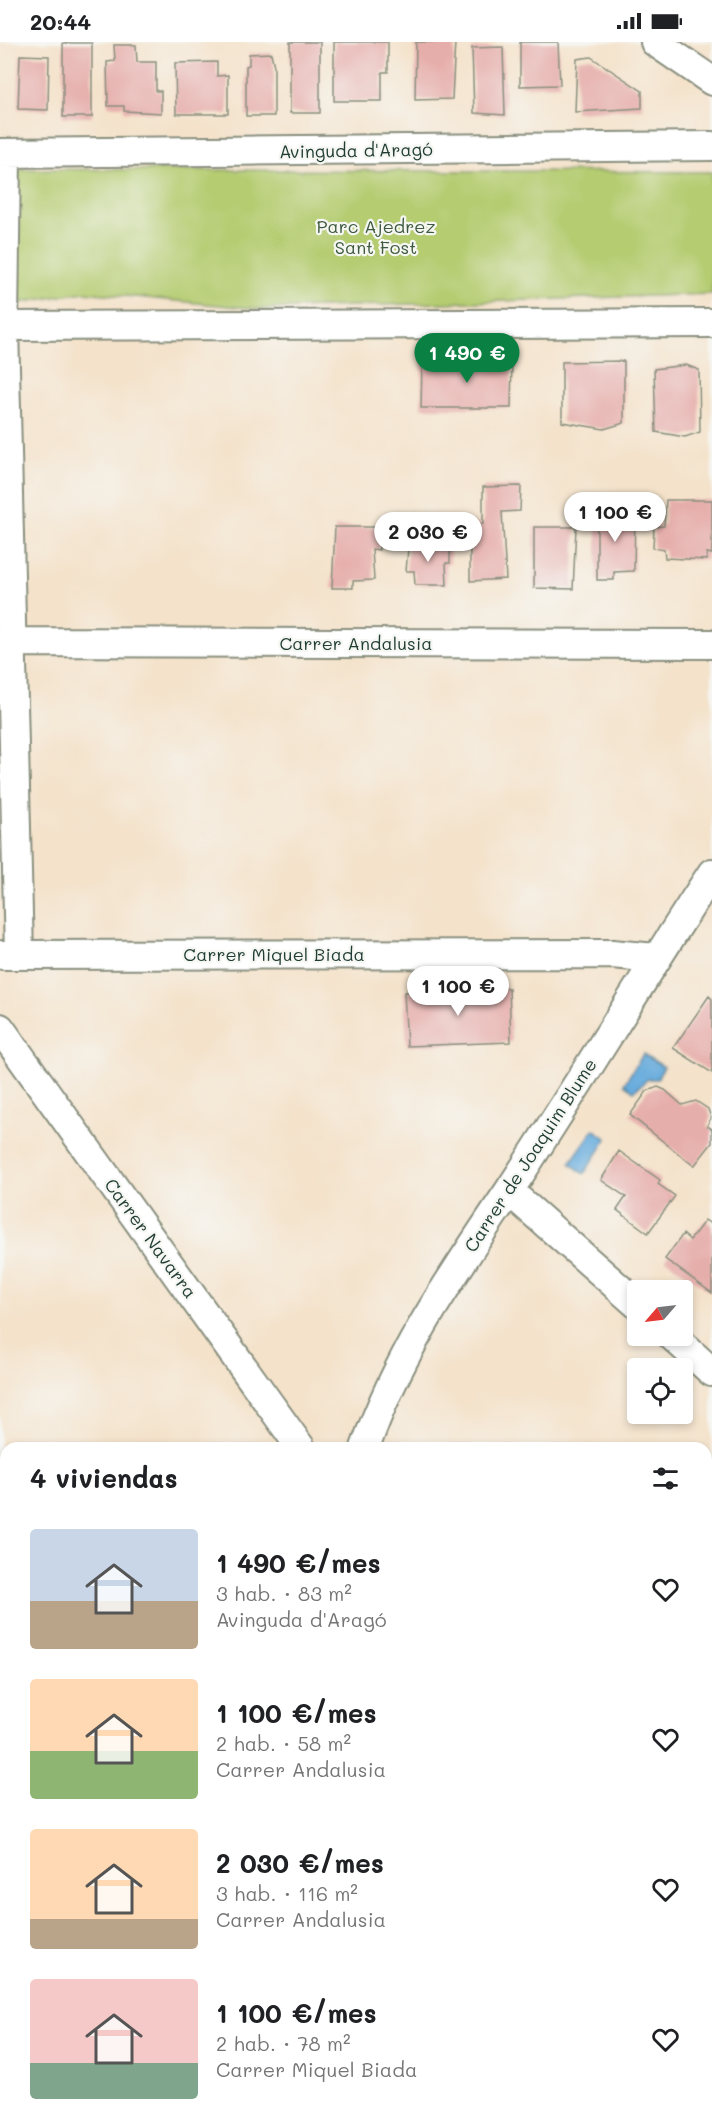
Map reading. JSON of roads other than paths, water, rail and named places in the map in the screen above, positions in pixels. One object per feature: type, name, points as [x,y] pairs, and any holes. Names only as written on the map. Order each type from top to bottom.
[{"type":"street","points":[[655,42],[708,81]]},
{"type":"street","name":"Avinguda d'Aragó","points":[[3,153],[712,146]]},
{"type":"street","points":[[3,153],[2,326],[10,955]]},
{"type":"street","points":[[2,326],[712,323]]},
{"type":"street","name":"Carrer Andalusia","points":[[5,642],[712,644]]},
{"type":"street","name":"Carrer de Joaquim Blume","points":[[368,1442],[404,1355],[451,1275],[509,1191],[712,873]]},
{"type":"street","name":"Carrer Miquel Biada","points":[[10,955],[612,954],[656,958]]},
{"type":"street","name":"Carrer Navarra","points":[[0,1028],[297,1442]]},
{"type":"street","points":[[509,1191],[627,1295]]},
{"type":"street","points":[[683,1346],[712,1372]]},
{"type":"water","points":[[643,1054],[664,1067],[657,1079],[648,1079],[634,1091],[624,1084]]},
{"type":"water","points":[[594,1129],[607,1139],[584,1174],[570,1163]]},
{"type":"park label","name":"Parc Ajedrez Sant Fost","points":[[376,236]]}]
